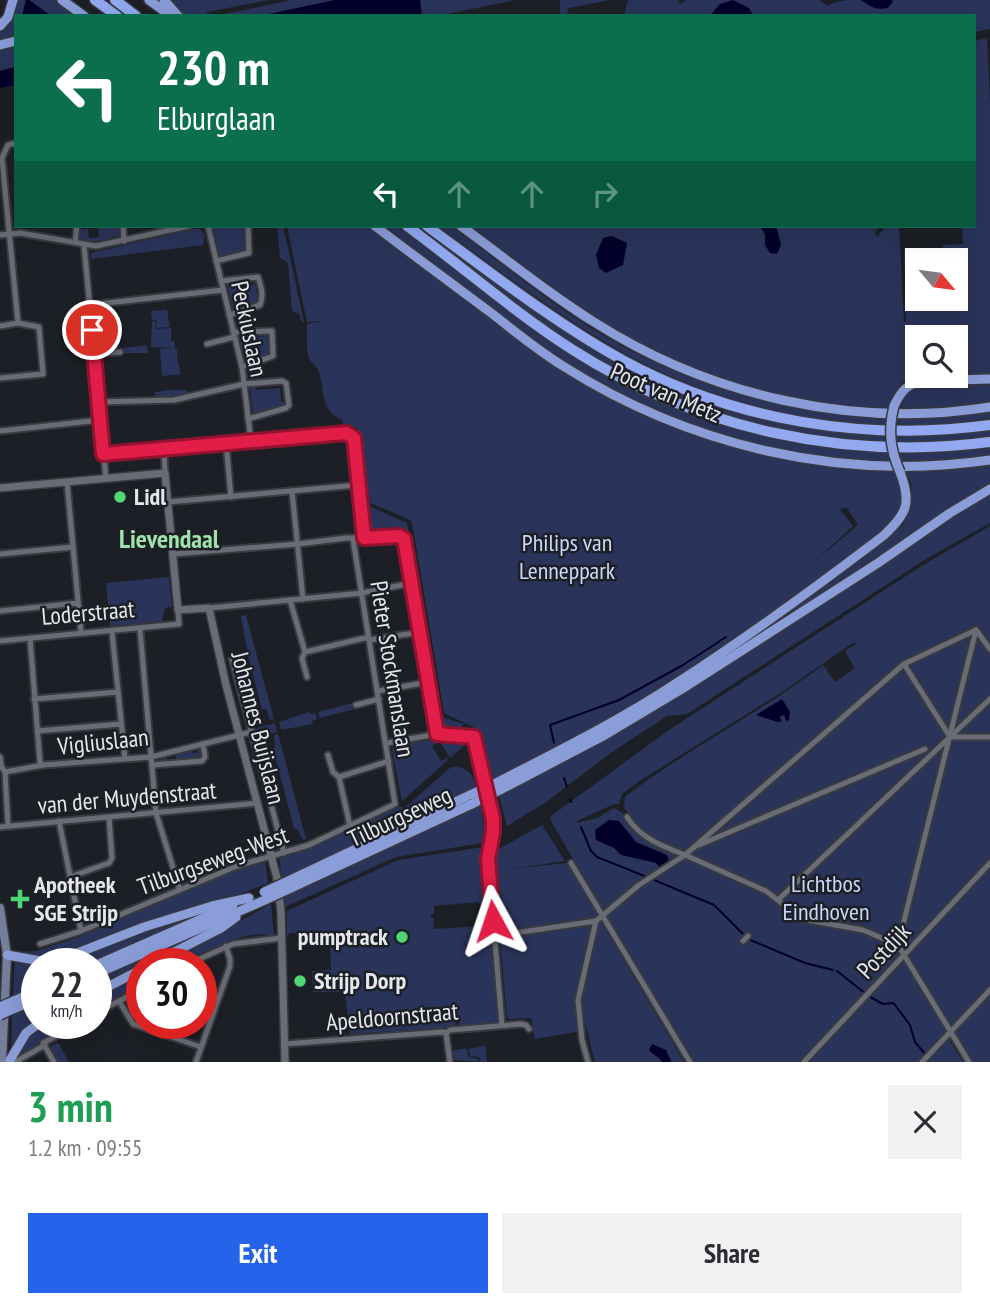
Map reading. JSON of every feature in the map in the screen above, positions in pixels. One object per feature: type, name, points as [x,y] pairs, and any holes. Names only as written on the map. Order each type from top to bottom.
[{"type":"highway","points":[[0,26],[8,17],[13,0]]},
{"type":"highway","points":[[62,0],[81,14]]},
{"type":"highway","points":[[95,0],[114,14]]},
{"type":"highway","points":[[115,0],[133,14]]},
{"type":"highway","points":[[149,0],[168,14]]},
{"type":"highway","points":[[164,0],[176,14]]},
{"type":"highway","name":"Poot van Metz","points":[[378,228],[562,365],[604,390],[663,419],[720,439],[820,461],[908,467],[990,460]]},
{"type":"highway","name":"Poot van Metz","points":[[410,228],[566,346],[619,377],[682,406],[770,433],[824,442],[905,448],[990,442]]},
{"type":"highway","name":"Poot van Metz","points":[[430,228],[593,343],[667,382],[707,397],[773,416],[826,426],[904,431],[990,425]]},
{"type":"highway","name":"Poot van Metz","points":[[464,228],[593,322],[646,352],[712,380],[777,399],[842,410],[912,414],[990,407]]},
{"type":"highway","points":[[646,707],[779,613],[899,522],[907,499],[890,440],[894,406],[911,383],[990,379]]},
{"type":"highway","points":[[646,707],[878,563],[990,489]]},
{"type":"highway","name":"Tilburgseweg","points":[[112,967],[471,800],[646,707]]},
{"type":"highway","points":[[2,957],[46,961],[62,959],[144,927],[212,906],[251,902]]},
{"type":"highway","points":[[182,948],[221,928],[251,902]]},
{"type":"highway","name":"Tilburgseweg","points":[[112,958],[251,902]]},
{"type":"highway","points":[[0,1015],[21,1001]]},
{"type":"highway","points":[[0,1007],[21,1003]]},
{"type":"highway","points":[[4,1060],[21,1039]]},
{"type":"main road","points":[[0,908],[4,1060]]},
{"type":"street","points":[[14,144],[8,145],[2,158],[18,323]]},
{"type":"street","points":[[75,243],[77,228]]},
{"type":"street","points":[[123,228],[124,241]]},
{"type":"street","points":[[0,235],[10,234],[96,246],[167,228]]},
{"type":"street","name":"Peckiuslaan","points":[[208,228],[242,367],[251,441]]},
{"type":"street","points":[[216,261],[248,253],[248,228]]},
{"type":"street","points":[[84,245],[106,479]]},
{"type":"street","points":[[221,281],[258,277],[261,285],[260,305],[229,314]]},
{"type":"street","points":[[89,305],[223,290]]},
{"type":"street","points":[[0,326],[18,323],[39,327],[43,374],[0,378]]},
{"type":"street","points":[[207,344],[234,335],[272,331],[273,356],[242,367]]},
{"type":"street","points":[[94,354],[120,352]]},
{"type":"street","points":[[98,402],[174,400],[244,384],[286,383],[289,405],[286,408],[248,419]]},
{"type":"street","points":[[0,431],[100,420]]},
{"type":"street","points":[[103,454],[346,433],[354,438],[364,538]]},
{"type":"street","points":[[226,443],[231,497]]},
{"type":"street","points":[[164,450],[178,610],[362,593],[412,583]]},
{"type":"street","points":[[0,488],[165,473]]},
{"type":"street","points":[[67,482],[81,634]]},
{"type":"street","points":[[168,502],[358,485]]},
{"type":"street","points":[[292,491],[303,599]]},
{"type":"street","points":[[173,554],[402,537],[437,734]]},
{"type":"street","name":"Pieter Stockmanslaan","points":[[353,539],[395,804]]},
{"type":"street","points":[[0,554],[73,547]]},
{"type":"street","points":[[290,600],[305,652],[302,658],[307,677]]},
{"type":"street","points":[[0,611],[78,603]]},
{"type":"street","name":"Johannes Buijslaan","points":[[209,608],[272,857]]},
{"type":"street","name":"Loderstraat","points":[[0,641],[180,624],[178,610]]},
{"type":"street","points":[[140,629],[156,813],[180,890]]},
{"type":"street","points":[[976,630],[990,649]]},
{"type":"street","points":[[588,1062],[582,1040],[578,1000],[596,920],[685,855],[904,664],[976,630]]},
{"type":"street","points":[[898,945],[976,630]]},
{"type":"street","points":[[113,632],[125,758]]},
{"type":"street","points":[[305,652],[370,638],[420,632]]},
{"type":"street","points":[[30,638],[40,762],[43,765]]},
{"type":"street","name":"Johannes Buijslaan","points":[[232,659],[284,853]]},
{"type":"street","points":[[904,664],[950,737]]},
{"type":"street","points":[[378,691],[428,682]]},
{"type":"street","points":[[34,699],[118,692]]},
{"type":"street","points":[[356,705],[379,699]]},
{"type":"street","points":[[779,900],[990,699]]},
{"type":"street","points":[[37,731],[121,724]]},
{"type":"street","name":"Vigliuslaan","points":[[5,772],[43,765],[151,757],[251,732]]},
{"type":"street","points":[[387,743],[437,734],[474,737],[493,819],[488,859],[502,1025]]},
{"type":"street","points":[[950,737],[990,737]]},
{"type":"street","name":"Vigliuslaan","points":[[152,765],[202,761],[205,757],[203,744]]},
{"type":"street","points":[[693,848],[925,749]]},
{"type":"street","points":[[328,755],[333,772],[339,777],[351,826]]},
{"type":"street","points":[[0,757],[5,772],[8,826]]},
{"type":"street","points":[[339,777],[390,761]]},
{"type":"street","name":"van der Muydenstraat","points":[[0,827],[258,803]]},
{"type":"street","name":"Tilburgseweg-West","points":[[40,944],[81,931],[237,866],[284,853],[351,826],[395,804]]},
{"type":"street","points":[[70,877],[109,863],[112,858],[108,817]]},
{"type":"street","points":[[627,817],[634,828],[645,837],[766,891],[802,919],[863,930],[898,945],[968,1062]]},
{"type":"street","points":[[59,821],[81,931]]},
{"type":"street","points":[[272,857],[281,912],[285,1062]]},
{"type":"street","points":[[572,863],[690,1062]]},
{"type":"street","name":"Postdijk","points":[[804,1062],[990,863]]},
{"type":"street","points":[[495,936],[596,920]]},
{"type":"street","points":[[217,950],[245,941],[281,938]]},
{"type":"street","points":[[196,1062],[230,966],[226,946]]},
{"type":"street","points":[[922,1062],[990,990]]},
{"type":"street","points":[[112,1005],[126,997]]},
{"type":"street","points":[[119,1001],[135,1024],[201,1047]]},
{"type":"street","name":"Apeldoornstraat","points":[[284,1044],[429,1032],[446,1033],[450,1030],[502,1025],[521,1024],[526,1025],[529,1030]]},
{"type":"street","points":[[446,1033],[450,1062]]},
{"type":"street","points":[[4,1060],[17,1061],[52,1039]]},
{"type":"street","points":[[44,1044],[54,1062]]},
{"type":"green space","points":[[14,0],[26,0],[22,14],[14,14],[14,40],[0,43],[0,29]]},
{"type":"green space","points":[[29,0],[57,0],[76,14],[48,14]]},
{"type":"green space","points":[[168,0],[269,0],[206,14],[183,14]]},
{"type":"green space","points":[[292,0],[335,0],[269,14],[224,14]]},
{"type":"green space","points":[[419,0],[516,0],[447,14],[422,14]]},
{"type":"green space","points":[[560,0],[610,0],[569,8],[567,14],[560,14]]},
{"type":"green space","points":[[628,0],[678,0],[680,4],[686,0],[819,0],[828,6],[839,1],[860,0],[881,9],[889,6],[892,0],[990,0],[990,29],[976,32],[976,14],[752,14],[716,8],[712,14],[624,14]]},
{"type":"green space","points":[[987,38],[990,102],[990,375],[968,376],[968,325],[905,325],[905,381],[887,410],[828,405],[777,396],[714,378],[631,341],[566,299],[470,228],[761,228],[770,250],[781,245],[777,228],[879,228],[875,232],[877,237],[884,228],[899,228],[904,322],[906,312],[968,312],[968,248],[943,248],[943,245],[963,244],[962,228],[976,228],[976,41]]},
{"type":"green space","points":[[14,47],[14,68],[0,71],[0,50]]},
{"type":"green space","points":[[98,228],[121,228],[123,235],[93,242],[78,238],[78,230],[88,229],[89,238],[99,237]]},
{"type":"green space","points":[[199,228],[205,235],[203,245],[91,259],[91,253]]},
{"type":"green space","points":[[212,228],[246,228],[248,249],[219,259]]},
{"type":"green space","points":[[277,228],[283,228],[304,322],[299,314],[292,311],[288,263],[280,258]]},
{"type":"green space","name":"Philips van Lenneppark","points":[[287,228],[371,228],[562,371],[582,383],[719,442],[908,470],[990,464],[990,486],[675,688],[903,525],[912,491],[910,478],[897,479],[902,502],[897,515],[887,527],[777,611],[654,693],[557,748],[489,780],[477,729],[444,713],[412,522],[368,502],[362,441],[356,427],[344,429],[342,420],[330,411],[324,399],[319,372],[310,360],[307,341],[307,324],[322,321],[307,322]],"holes":[[[847,508],[858,525],[813,563],[853,526],[841,511],[838,512]]]},
{"type":"green space","points":[[387,228],[400,228],[559,348],[622,384],[672,408],[722,426],[773,439],[878,452],[990,448],[990,457],[916,464],[860,461],[772,447],[687,423],[606,387],[567,364],[497,315]]},
{"type":"green space","points":[[417,228],[424,228],[550,319],[706,402],[772,421],[825,430],[878,434],[990,428],[990,438],[922,444],[857,442],[772,428],[731,418],[650,388],[611,369],[533,318]]},
{"type":"green space","points":[[441,228],[454,228],[553,302],[634,352],[731,392],[833,414],[885,418],[990,412],[990,418],[897,425],[802,416],[756,406],[667,375],[601,340],[530,293]]},
{"type":"green space","points":[[231,282],[233,287],[255,284],[258,299],[254,305],[233,310],[227,283]]},
{"type":"green space","points":[[167,310],[170,327],[157,328],[151,311]]},
{"type":"green space","points":[[152,321],[155,321],[156,329],[171,328],[171,341],[174,341],[175,349],[178,349],[181,374],[162,376],[160,349],[174,348],[151,347]]},
{"type":"green space","points":[[239,334],[243,334],[244,338],[267,336],[270,355],[245,363]]},
{"type":"green space","points":[[147,345],[148,353],[124,353],[124,348]]},
{"type":"green space","points":[[990,381],[990,403],[900,410],[908,390],[912,388],[968,388],[968,382]]},
{"type":"green space","points":[[255,386],[256,390],[280,388],[281,402],[286,404],[253,414],[250,387]]},
{"type":"green space","points":[[187,390],[189,394],[156,398],[155,392]]},
{"type":"green space","points":[[990,493],[990,523],[926,559],[687,714],[667,716],[612,752],[546,802],[507,826],[499,796],[502,793],[618,730]]},
{"type":"green space","points":[[364,504],[407,523],[418,575],[414,576],[411,549],[403,533],[394,530],[367,533]]},
{"type":"green space","name":"Lichtbos Eindhoven","points":[[990,526],[990,1062],[965,1062],[950,1037],[948,1038],[963,1062],[686,1062],[602,920],[501,936],[494,860],[497,850],[542,825],[565,861],[509,869],[567,863],[573,859],[550,819],[551,816],[669,730],[920,567]],"holes":[[[854,642],[856,644],[845,651],[855,668],[835,682],[823,665],[625,797],[624,808],[635,822],[628,825],[623,813],[614,808],[597,818],[577,823],[619,804],[622,794],[641,780],[782,692]]]},
{"type":"green space","points":[[169,577],[172,607],[165,608],[162,621],[110,626],[106,583]]},
{"type":"green space","points":[[418,578],[435,677],[431,678],[414,579]]},
{"type":"green space","points":[[246,615],[274,719],[270,720],[266,709],[262,709],[248,656],[241,616]]},
{"type":"green space","points":[[353,703],[355,709],[320,718],[318,712]]},
{"type":"green space","points":[[309,712],[315,713],[317,719],[312,721],[313,724],[281,730],[279,722]]},
{"type":"green space","points":[[441,714],[464,724],[461,727],[463,732],[440,728],[438,718]]},
{"type":"green space","points":[[275,723],[277,732],[255,737],[253,729]]},
{"type":"green space","points":[[278,734],[306,839],[303,840],[294,828],[273,749],[274,735]]},
{"type":"green space","points":[[438,738],[458,739],[466,744],[450,758]]},
{"type":"green space","points":[[436,739],[438,742],[432,746],[441,761],[447,758],[448,760],[402,801],[392,750],[394,746]]},
{"type":"green space","points":[[197,747],[201,749],[200,759],[163,761],[165,755],[167,760],[176,759],[175,753],[191,749],[192,753],[198,752]]},
{"type":"green space","points":[[451,767],[468,772],[476,788],[282,879],[279,858],[408,805]]},
{"type":"green space","points":[[481,805],[484,828],[482,843],[396,857],[285,907],[284,897]]},
{"type":"green space","points":[[484,847],[490,901],[434,906],[431,918],[434,918],[433,929],[483,926],[479,908],[488,907],[490,910],[499,1021],[495,1024],[457,1027],[460,1022],[456,1021],[454,1027],[350,1034],[345,992],[313,992],[312,971],[331,970],[330,944],[310,944],[310,937],[317,935],[301,936],[298,933],[290,933],[287,936],[287,911],[398,860]]},
{"type":"green space","points":[[265,861],[268,883],[85,948],[45,948],[79,937],[242,867]]},
{"type":"green space","points":[[271,904],[274,936],[249,935],[217,948],[190,948]]},
{"type":"green space","points":[[213,910],[112,954],[112,948],[100,948]]},
{"type":"green space","points":[[601,922],[684,1062],[671,1062],[671,1058],[652,1053],[659,1056],[662,1062],[595,1062],[581,1006]]},
{"type":"green space","points":[[218,923],[219,926],[177,948],[162,948]]},
{"type":"green space","points":[[593,924],[578,991],[581,1031],[535,1039],[531,1018],[507,1017],[500,938]]},
{"type":"green space","points":[[15,957],[21,958],[21,994],[13,998]]},
{"type":"green space","points":[[126,964],[126,975],[112,983],[112,970]]},
{"type":"green space","points":[[126,982],[126,993],[112,1001],[112,989]]},
{"type":"green space","points":[[21,1011],[21,1039],[23,1039],[11,1055],[12,1016]]},
{"type":"green space","points":[[484,1030],[487,1062],[481,1062],[479,1057],[471,1056],[468,1049],[485,1046]]},
{"type":"green space","points":[[26,1039],[41,1039],[39,1046],[19,1056]]},
{"type":"green space","points":[[56,1043],[69,1062],[57,1062],[49,1048]]},
{"type":"green space","points":[[466,1048],[469,1057],[480,1062],[453,1060],[452,1051]]},
{"type":"shaded area","points":[[26,0],[29,0],[48,14],[22,14]]},
{"type":"shaded area","points":[[335,0],[420,0],[422,14],[269,14]]},
{"type":"shaded area","points":[[733,0],[749,8],[752,14],[712,14],[720,4]]},
{"type":"shaded area","points":[[861,0],[893,1],[889,7],[881,9]]},
{"type":"shaded area","points":[[14,68],[14,85],[0,88],[0,71]]},
{"type":"shaded area","points":[[761,228],[777,228],[781,245],[777,254],[770,253],[765,245],[765,234]]},
{"type":"shaded area","points":[[612,236],[627,243],[623,265],[606,273],[599,268],[596,255],[603,238]]},
{"type":"shaded area","points":[[782,699],[790,712],[789,720],[786,721],[784,715],[779,717],[782,720],[780,722],[777,722],[756,715]]},
{"type":"shaded area","points":[[609,820],[619,821],[636,842],[667,855],[669,860],[660,868],[656,863],[621,855],[614,848],[596,840],[595,830]]},
{"type":"shaded area","points":[[652,1044],[666,1050],[671,1062],[662,1062],[651,1052],[649,1050]]},
{"type":"waterway","points":[[554,743],[550,725],[619,700],[683,665],[726,637]]},
{"type":"waterway","points":[[564,778],[567,787]]},
{"type":"waterway","points":[[581,827],[591,851],[597,857],[647,877]]},
{"type":"waterway","points":[[654,880],[714,905],[744,935]]},
{"type":"waterway","points":[[748,939],[805,963],[833,970]]},
{"type":"waterway","points":[[837,971],[866,994]]},
{"type":"waterway","points":[[870,997],[883,1004],[895,1005],[910,1025],[915,1042],[925,1054]]},
{"type":"place","name":"Lidl","points":[[120,497]]},
{"type":"place","name":"Apotheek SGE Strijp","points":[[20,899]]},
{"type":"place","name":"pumptrack","points":[[402,937]]},
{"type":"place","name":"Strijp Dorp","points":[[300,981]]},
{"type":"district","name":"Lievendaal","points":[[169,539]]},
{"type":"route","points":[[92,330],[103,454],[346,433],[354,438],[364,538],[399,536],[404,539],[437,734],[474,737],[493,819],[488,859],[493,921]]}]
